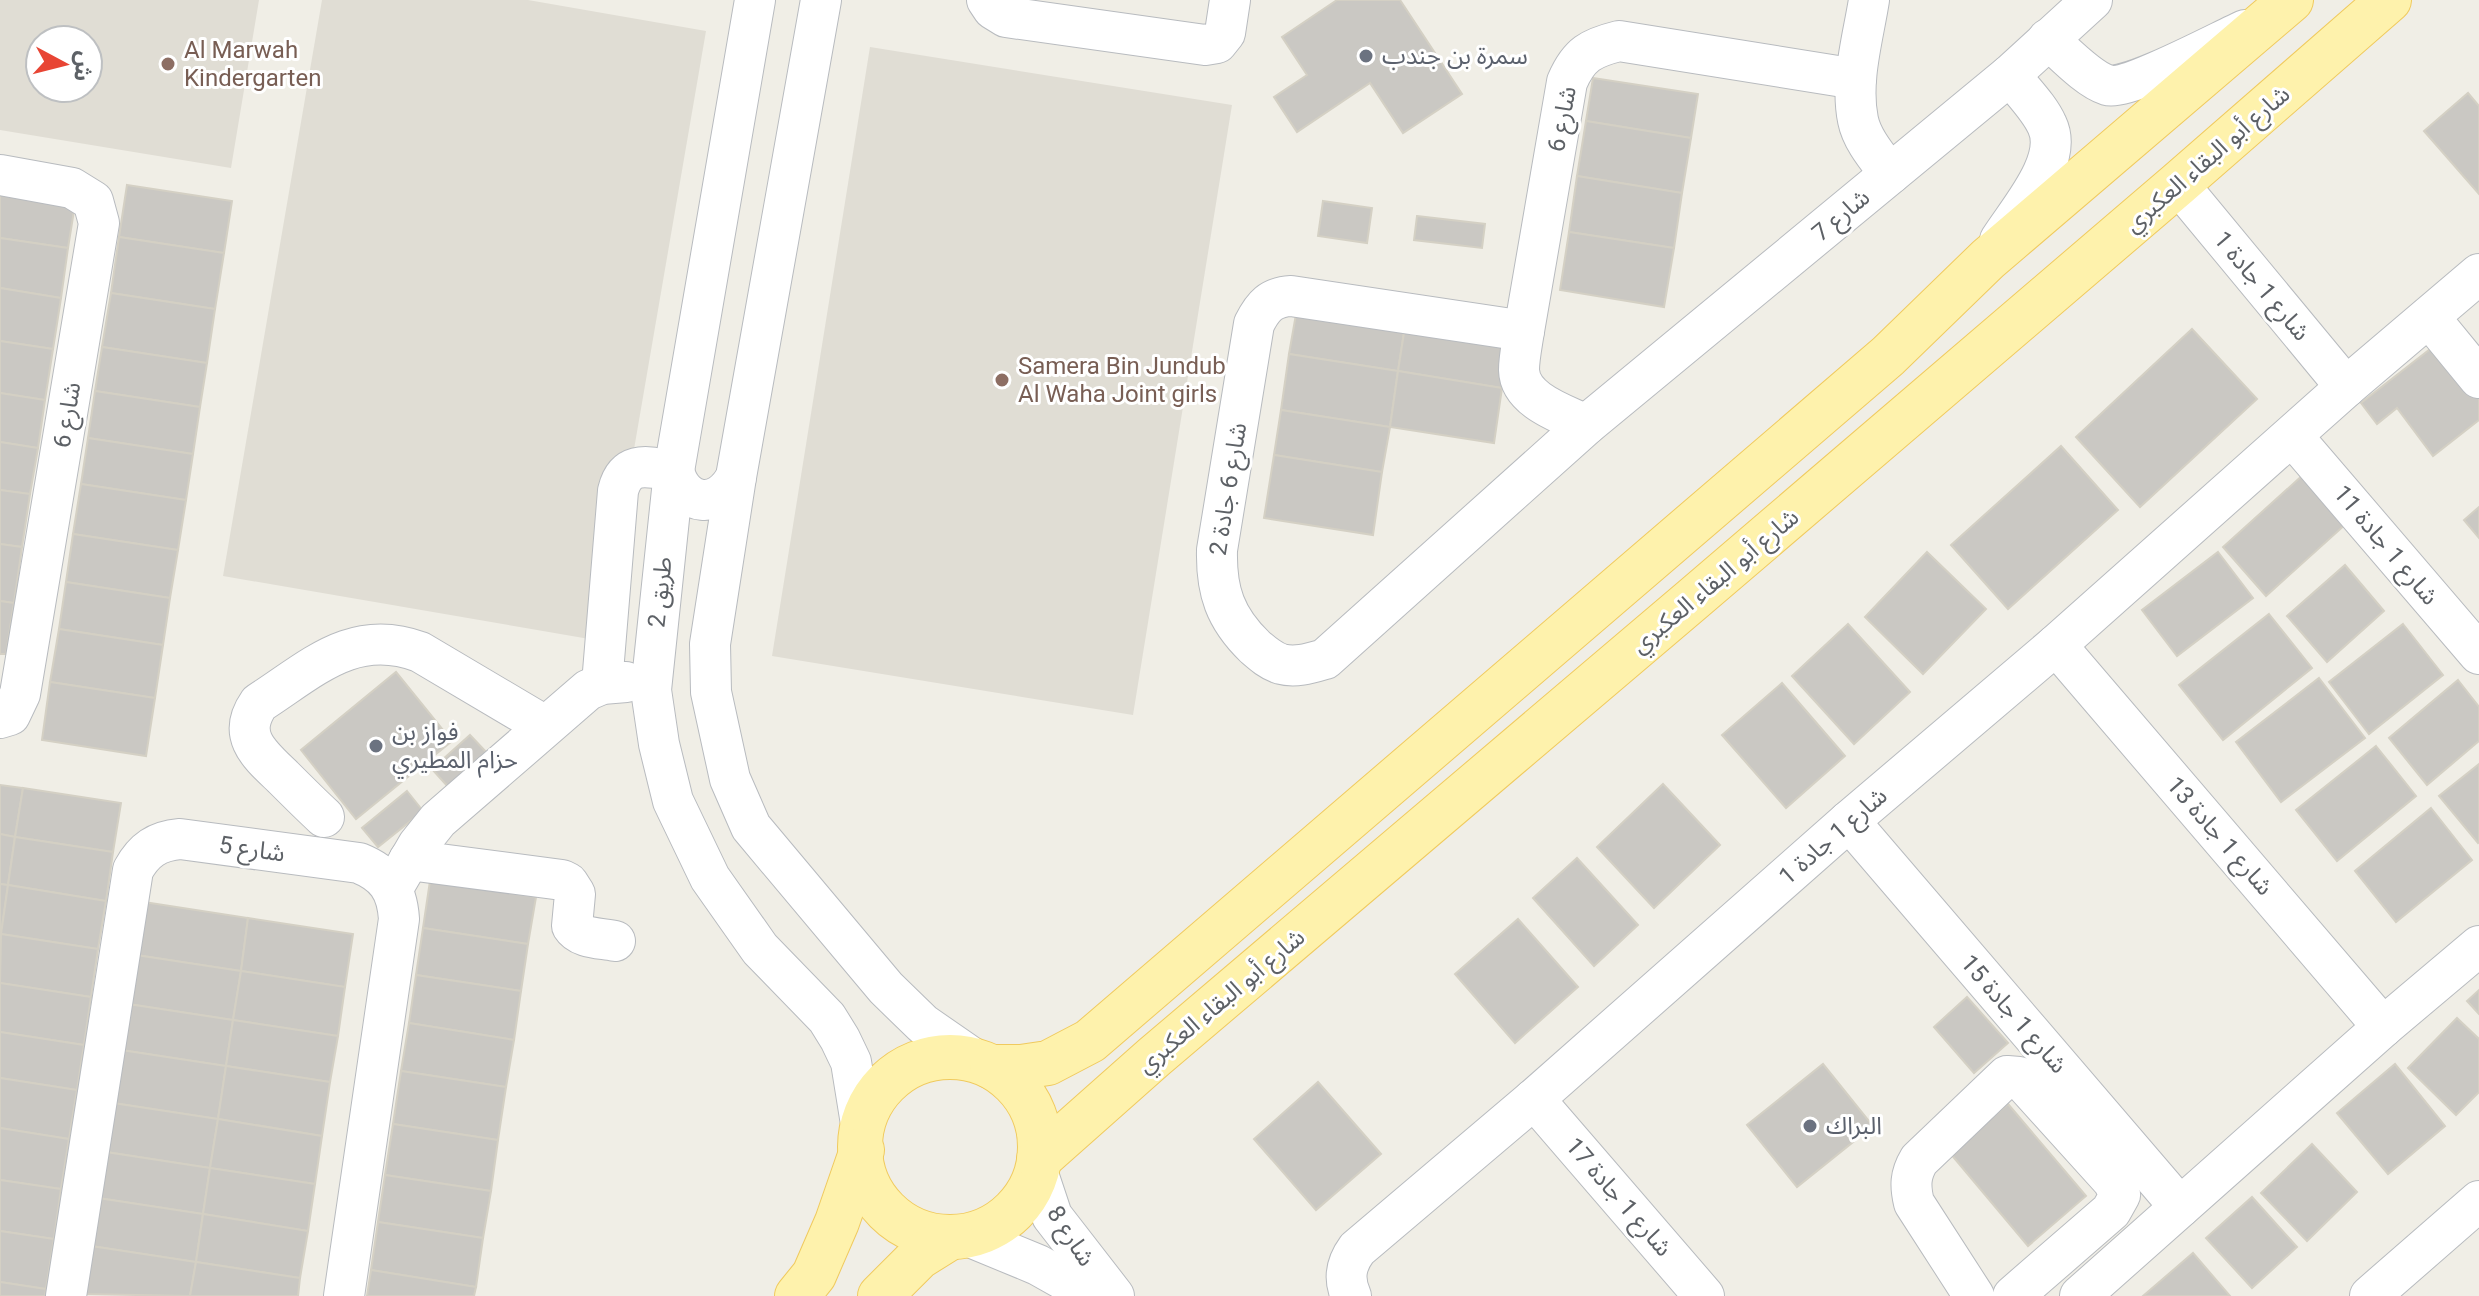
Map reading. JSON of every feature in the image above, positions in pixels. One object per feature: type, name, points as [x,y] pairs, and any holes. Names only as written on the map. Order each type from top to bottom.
[{"type":"main road","name":"شارع أبو البقاء العكبري","points":[[1038,1165],[1060,1138],[2178,184],[2389,0]]},
{"type":"main road","points":[[797,1296],[814,1275],[837,1222],[871,1105],[886,1084],[906,1068],[930,1059],[956,1057],[1021,1067],[1048,1063],[1090,1041],[1888,356],[1988,259],[2281,9]]},
{"type":"main road","points":[[1692,600],[1678,598],[1671,587],[1673,567],[1687,550],[1857,399],[1888,356]]},
{"type":"main road","points":[[880,1296],[919,1257],[960,1237],[991,1227],[1012,1213],[1027,1194],[1038,1165],[1040,1146],[1037,1122],[1027,1099],[1012,1081],[984,1063]]},
{"type":"main road","points":[[862,1140],[861,1158],[869,1186],[885,1209],[908,1227],[935,1236],[960,1237]]},
{"type":"street","name":"طريق 2","points":[[755,0],[674,471],[651,680],[659,744],[673,801],[710,878],[726,902],[760,949],[827,1018],[840,1039],[851,1062],[862,1140]]},
{"type":"street","points":[[821,0],[736,477],[710,644],[711,692],[730,779],[751,827],[876,977],[923,1024],[984,1063]]},
{"type":"street","points":[[987,0],[993,9],[1006,17],[1205,45],[1217,43],[1225,33],[1230,0]]},
{"type":"street","points":[[1869,0],[1856,79],[1858,122],[1868,143],[1890,174]]},
{"type":"street","name":"شارع 7","points":[[1586,425],[2010,75],[2092,0]]},
{"type":"street","points":[[2048,39],[2098,81],[2112,86],[2143,78],[2281,9]]},
{"type":"street","name":"شارع 6","points":[[1586,425],[1536,400],[1524,387],[1519,373],[1567,82],[1574,66],[1598,46],[1619,41],[1856,79]]},
{"type":"street","points":[[1988,259],[2046,168],[2053,140],[2046,122],[2010,75]]},
{"type":"street","points":[[740,95],[764,79],[783,82],[793,91],[800,106]]},
{"type":"street","name":"شارع 6","points":[[0,175],[72,188],[93,201],[99,223],[20,694],[10,715],[0,718]]},
{"type":"street","name":"شارع 1 جادة 1","points":[[2178,184],[2346,387]]},
{"type":"street","name":"شارع 1 جادة 1","points":[[1351,1296],[1346,1273],[1349,1260],[1357,1249],[1534,1099],[2479,274]]},
{"type":"street","name":"شارع 6 جادة 2","points":[[1524,331],[1291,296],[1270,300],[1261,308],[1254,324],[1217,550],[1216,575],[1221,597],[1242,634],[1266,657],[1280,664],[1296,666],[1325,659],[1586,425]]},
{"type":"street","points":[[2429,317],[2479,378]]},
{"type":"street","name":"شارع 1 جادة 11","points":[[2293,437],[2479,654]]},
{"type":"street","points":[[602,684],[620,483],[624,475],[639,467],[674,471],[677,483],[685,493],[696,499],[708,500],[730,488],[736,477]]},
{"type":"street","points":[[324,817],[260,755],[250,735],[249,723],[259,703],[337,653],[370,643],[404,646],[420,652],[545,726]]},
{"type":"street","name":"شارع 1 جادة 13","points":[[2056,645],[2383,1027]]},
{"type":"street","points":[[344,1296],[399,919],[401,874],[438,820],[588,690],[602,684],[651,680]]},
{"type":"street","name":"شارع 1 جادة 15","points":[[1849,821],[2180,1207]]},
{"type":"street","name":"شارع 5","points":[[66,1296],[133,870],[141,855],[166,840],[180,839],[359,863],[385,877],[401,874]]},
{"type":"street","points":[[401,874],[562,880],[575,894],[574,931],[615,941]]},
{"type":"street","points":[[2080,1296],[2383,1027],[2479,946]]},
{"type":"street","points":[[1974,1296],[1914,1203],[1910,1189],[1911,1173],[1919,1160],[2007,1076],[2019,1077],[2113,1181],[2120,1195],[2111,1211],[2013,1296]]},
{"type":"street","name":"شارع 1 جادة 17","points":[[1534,1099],[1704,1296]]},
{"type":"street","name":"شارع 8","points":[[1038,1165],[1052,1216],[1114,1296]]},
{"type":"street","points":[[2375,1295],[2479,1201]]},
{"type":"street","name":"شارع 8","points":[[960,1237],[1038,1265],[1093,1296]]},
{"type":"shaded area","name":"Al Marwah Kindergarten","points":[[0,0],[259,0],[231,168],[0,130]]},
{"type":"shaded area","points":[[322,0],[528,0],[706,31],[601,641],[223,576]]},
{"type":"shaded area","name":"Samera Bin Jundub Al Waha Joint girls","points":[[870,47],[1232,105],[1133,715],[772,656]]},
{"type":"building","name":"سمرة بن جندب","points":[[1337,0],[1400,0],[1462,94],[1403,133],[1370,83],[1297,132],[1274,97],[1307,75],[1282,37]]},
{"type":"building","points":[[1593,78],[1698,94],[1691,138],[1586,121]]},
{"type":"building","points":[[2468,93],[2479,106],[2479,194],[2424,131]]},
{"type":"building","points":[[1586,121],[1691,138],[1682,193],[1577,176]]},
{"type":"building","points":[[1577,176],[1682,193],[1674,248],[1569,232]]},
{"type":"building","points":[[127,185],[232,201],[224,253],[119,237]]},
{"type":"building","points":[[0,186],[76,198],[68,248],[0,238]]},
{"type":"building","points":[[1323,201],[1372,208],[1367,243],[1318,236]]},
{"type":"building","points":[[1417,216],[1485,224],[1482,248],[1414,240]]},
{"type":"building","points":[[1569,232],[1674,248],[1664,307],[1560,290]]},
{"type":"building","points":[[119,237],[224,253],[215,309],[111,293]]},
{"type":"building","points":[[0,238],[68,248],[61,298],[0,288]]},
{"type":"building","points":[[0,288],[61,298],[53,349],[0,341]]},
{"type":"building","points":[[111,293],[215,309],[207,363],[102,347]]},
{"type":"building","points":[[1298,303],[1406,320],[1398,371],[1289,354]]},
{"type":"building","points":[[1406,320],[1510,336],[1502,388],[1398,371]]},
{"type":"building","points":[[2192,329],[2257,399],[2140,507],[2076,437]]},
{"type":"building","points":[[0,341],[53,349],[45,400],[0,393]]},
{"type":"building","points":[[2438,343],[2479,395],[2479,420],[2433,456],[2397,408],[2377,424],[2361,403]]},
{"type":"building","points":[[102,347],[207,363],[200,407],[95,391]]},
{"type":"building","points":[[1289,354],[1398,371],[1390,427],[1281,410]]},
{"type":"building","points":[[1398,371],[1502,388],[1494,443],[1390,427]]},
{"type":"building","points":[[95,391],[200,407],[193,454],[88,438]]},
{"type":"building","points":[[0,393],[45,400],[38,448],[0,442]]},
{"type":"building","points":[[1281,410],[1390,427],[1382,472],[1274,455]]},
{"type":"building","points":[[88,438],[193,454],[186,500],[81,484]]},
{"type":"building","points":[[0,442],[38,448],[30,494],[0,490]]},
{"type":"building","points":[[2061,446],[2118,510],[2008,609],[1951,545]]},
{"type":"building","points":[[1274,455],[1382,472],[1373,535],[1264,518]]},
{"type":"building","points":[[2304,474],[2347,523],[2266,596],[2223,547]]},
{"type":"building","points":[[81,484],[186,500],[178,550],[73,534]]},
{"type":"building","points":[[0,490],[30,494],[22,547],[0,544]]},
{"type":"building","points":[[2479,507],[2479,538],[2464,520]]},
{"type":"building","points":[[73,534],[178,550],[170,598],[66,582]]},
{"type":"building","points":[[0,544],[22,547],[14,603],[0,601]]},
{"type":"building","points":[[1927,552],[1986,609],[1923,674],[1865,617]]},
{"type":"building","points":[[2218,552],[2253,598],[2177,656],[2142,610]]},
{"type":"building","points":[[2345,565],[2384,611],[2327,662],[2287,616]]},
{"type":"building","points":[[66,582],[170,598],[163,645],[59,629]]},
{"type":"building","points":[[0,601],[14,603],[6,654],[0,654]]},
{"type":"building","points":[[2269,614],[2312,668],[2223,740],[2179,685]]},
{"type":"building","points":[[1848,624],[1910,692],[1854,744],[1792,676]]},
{"type":"building","points":[[2403,624],[2443,675],[2369,734],[2329,682]]},
{"type":"building","points":[[59,629],[163,645],[155,698],[50,682]]},
{"type":"building","name":"فواز بن حزام المطيري","points":[[396,672],[452,741],[356,819],[301,750]]},
{"type":"building","points":[[2319,678],[2365,738],[2281,802],[2236,742]]},
{"type":"building","points":[[2458,680],[2479,707],[2479,741],[2427,785],[2389,738]]},
{"type":"building","points":[[50,682],[155,698],[146,756],[42,740]]},
{"type":"building","points":[[1782,683],[1845,756],[1786,808],[1722,735]]},
{"type":"building","points":[[470,735],[488,754],[450,789],[432,769]]},
{"type":"building","points":[[2376,746],[2416,796],[2337,861],[2296,810]]},
{"type":"building","points":[[2479,764],[2479,842],[2478,843],[2439,796]]},
{"type":"building","points":[[1663,784],[1720,845],[1654,908],[1597,847]]},
{"type":"building","points":[[0,785],[23,788],[15,837],[0,834]]},
{"type":"building","points":[[23,788],[121,803],[113,852],[15,837]]},
{"type":"building","points":[[407,791],[423,811],[378,847],[362,828]]},
{"type":"building","points":[[2431,808],[2472,860],[2396,922],[2355,871]]},
{"type":"building","points":[[0,834],[15,837],[8,885],[0,884]]},
{"type":"building","points":[[15,837],[113,852],[106,901],[8,885]]},
{"type":"building","points":[[1577,858],[1638,925],[1594,966],[1533,898]]},
{"type":"building","points":[[430,881],[536,897],[528,944],[423,928]]},
{"type":"building","points":[[0,884],[8,885],[1,934],[0,934]]},
{"type":"building","points":[[8,885],[106,901],[98,949],[1,934]]},
{"type":"building","points":[[144,902],[248,918],[241,971],[136,955]]},
{"type":"building","points":[[248,918],[353,934],[345,987],[241,971]]},
{"type":"building","points":[[1518,919],[1578,987],[1515,1043],[1455,974]]},
{"type":"building","points":[[423,928],[528,944],[521,991],[416,975]]},
{"type":"building","points":[[1,934],[98,949],[91,997],[0,983]]},
{"type":"building","points":[[136,955],[241,971],[233,1020],[128,1004]]},
{"type":"building","points":[[241,971],[345,987],[338,1036],[233,1020]]},
{"type":"building","points":[[416,975],[521,991],[514,1040],[409,1023]]},
{"type":"building","points":[[0,983],[91,997],[84,1045],[0,1032]]},
{"type":"building","points":[[2479,990],[2479,1014],[2467,1001]]},
{"type":"building","points":[[1967,997],[2008,1043],[1974,1073],[1934,1027]]},
{"type":"building","points":[[128,1004],[233,1020],[226,1066],[121,1050]]},
{"type":"building","points":[[2457,1018],[2479,1039],[2479,1092],[2456,1115],[2408,1068]]},
{"type":"building","points":[[233,1020],[338,1036],[330,1082],[226,1066]]},
{"type":"building","points":[[409,1023],[514,1040],[506,1087],[401,1071]]},
{"type":"building","points":[[0,1032],[84,1045],[77,1090],[0,1078]]},
{"type":"building","points":[[121,1050],[226,1066],[218,1119],[113,1103]]},
{"type":"building","name":"البراك","points":[[1823,1064],[1873,1126],[1797,1187],[1747,1125]]},
{"type":"building","points":[[2395,1064],[2445,1126],[2388,1174],[2337,1113]]},
{"type":"building","points":[[226,1066],[330,1082],[322,1136],[218,1119]]},
{"type":"building","points":[[401,1071],[506,1087],[498,1140],[393,1124]]},
{"type":"building","points":[[0,1078],[77,1090],[69,1139],[0,1128]]},
{"type":"building","points":[[1318,1082],[1381,1154],[1316,1210],[1254,1139]]},
{"type":"building","points":[[113,1103],[218,1119],[210,1168],[106,1152]]},
{"type":"building","points":[[2008,1104],[2086,1196],[2028,1246],[1950,1153]]},
{"type":"building","points":[[218,1119],[322,1136],[315,1184],[210,1168]]},
{"type":"building","points":[[393,1124],[498,1140],[491,1191],[385,1175]]},
{"type":"building","points":[[0,1128],[69,1139],[61,1189],[0,1180]]},
{"type":"building","points":[[2312,1144],[2357,1192],[2307,1241],[2261,1193]]},
{"type":"building","points":[[106,1152],[210,1168],[203,1214],[98,1198]]},
{"type":"building","points":[[210,1168],[315,1184],[308,1231],[203,1214]]},
{"type":"building","points":[[385,1175],[491,1191],[483,1238],[378,1222]]},
{"type":"building","points":[[0,1180],[61,1189],[54,1239],[0,1231]]},
{"type":"building","points":[[2252,1197],[2297,1247],[2252,1288],[2206,1238]]},
{"type":"building","points":[[98,1198],[203,1214],[196,1262],[91,1246]]},
{"type":"building","points":[[203,1214],[308,1231],[300,1278],[196,1262]]},
{"type":"building","points":[[378,1222],[483,1238],[476,1287],[371,1270]]},
{"type":"building","points":[[0,1231],[54,1239],[46,1289],[0,1282]]},
{"type":"building","points":[[91,1246],[196,1262],[190,1296],[83,1294]]},
{"type":"building","points":[[2193,1253],[2230,1296],[2143,1296]]},
{"type":"building","points":[[196,1262],[300,1278],[298,1296],[190,1296]]},
{"type":"building","points":[[371,1270],[476,1287],[474,1296],[367,1296]]},
{"type":"building","points":[[0,1282],[46,1289],[45,1296],[0,1296]]},
{"type":"place","name":"سمرة بن جندب","points":[[1366,56]]},
{"type":"place","name":"Al Marwah Kindergarten","points":[[168,64]]},
{"type":"place","name":"Samera Bin Jundub Al Waha Joint girls","points":[[1002,380]]},
{"type":"place","name":"فواز بن حزام المطيري","points":[[376,746]]},
{"type":"place","name":"البراك","points":[[1810,1126]]}]
